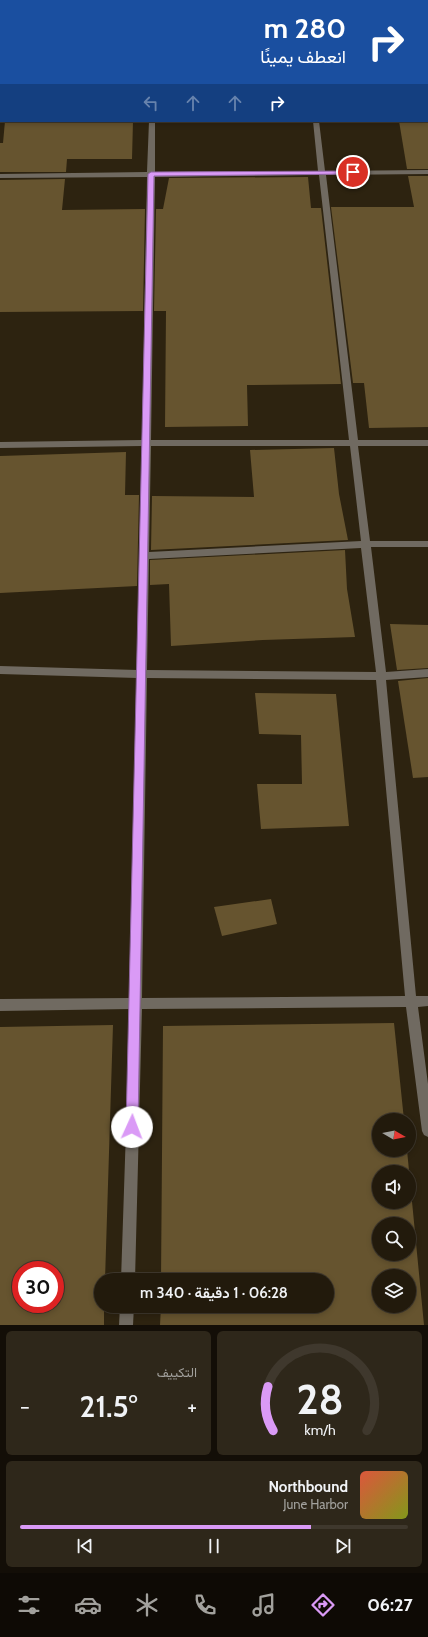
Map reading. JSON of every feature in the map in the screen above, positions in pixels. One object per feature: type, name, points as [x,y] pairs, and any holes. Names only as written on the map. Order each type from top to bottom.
[{"type":"street","points":[[128,1273],[136,1004],[152,122]]},
{"type":"street","points":[[316,122],[381,676],[411,1001],[428,1131]]},
{"type":"street","points":[[0,176],[428,172]]},
{"type":"street","points":[[0,445],[146,443],[428,443]]},
{"type":"street","points":[[144,556],[366,544],[428,544]]},
{"type":"street","points":[[0,670],[141,674],[381,676],[428,673]]},
{"type":"street","points":[[0,1005],[428,1001]]},
{"type":"street","points":[[126,1325],[127,1313]]},
{"type":"building","points":[[5,122],[133,122],[132,159],[67,159],[66,172],[0,172],[0,143],[3,143]]},
{"type":"building","points":[[399,122],[428,122],[428,169],[407,169]]},
{"type":"building","points":[[408,176],[428,176],[428,427],[369,428],[364,383],[353,383],[331,207],[414,207]]},
{"type":"building","points":[[308,177],[311,208],[321,208],[341,384],[247,385],[248,426],[165,427],[166,311],[154,311],[156,209],[163,209],[169,178]]},
{"type":"building","points":[[65,179],[62,210],[145,209],[143,311],[0,312],[0,180]]},
{"type":"building","points":[[334,448],[339,494],[348,540],[151,550],[152,496],[254,497],[250,450]]},
{"type":"building","points":[[126,452],[125,495],[139,495],[137,586],[0,593],[0,456]]},
{"type":"building","points":[[345,550],[347,589],[355,637],[263,640],[171,646],[169,584],[150,585],[150,560]]},
{"type":"building","points":[[390,624],[428,625],[428,668],[397,670]]},
{"type":"building","points":[[428,678],[428,777],[413,778],[398,681]]},
{"type":"building","points":[[255,693],[336,694],[349,826],[261,829],[257,784],[302,784],[301,735],[259,734]]},
{"type":"building","points":[[271,899],[277,924],[222,936],[214,907]]},
{"type":"building","points":[[394,1023],[403,1113],[372,1113],[372,1157],[408,1157],[408,1165],[372,1165],[372,1209],[413,1209],[414,1217],[372,1217],[372,1261],[416,1261],[416,1243],[424,1325],[160,1325],[161,1313],[334,1313],[334,1273],[161,1273],[163,1026]]},
{"type":"building","points":[[113,1025],[105,1273],[94,1273],[94,1313],[104,1313],[104,1325],[0,1325],[0,1027]]},
{"type":"route","points":[[132,1127],[136,1004],[151,174],[353,172]]}]
